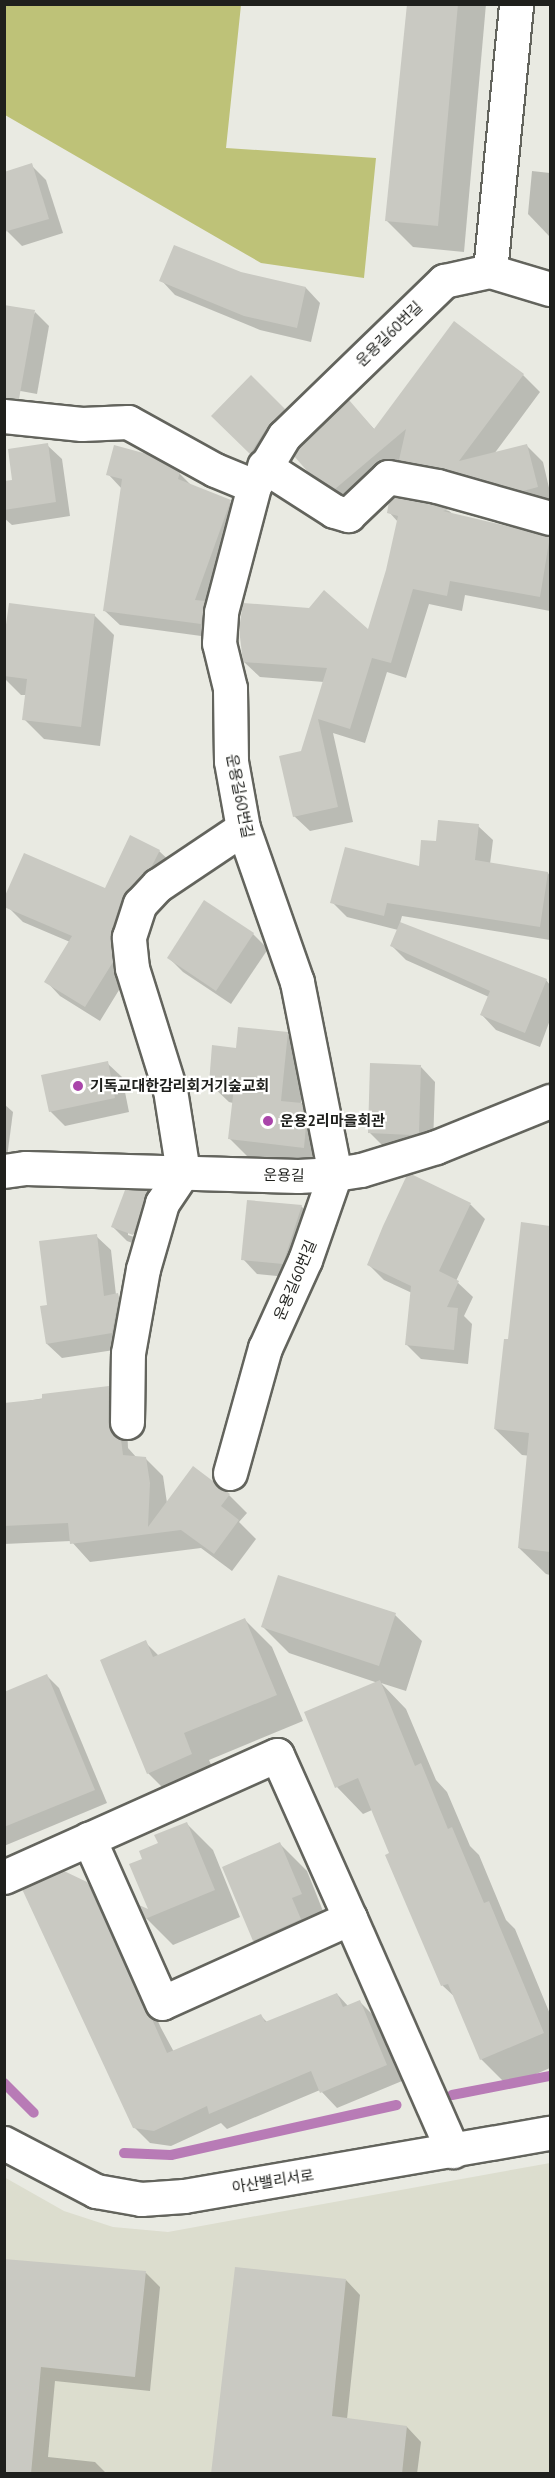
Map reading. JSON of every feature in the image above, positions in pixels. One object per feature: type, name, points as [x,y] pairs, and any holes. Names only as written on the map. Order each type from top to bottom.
[{"type":"street","points":[[490,271],[516,4]]},
{"type":"street","name":"운용길60번길","points":[[230,1473],[265,1348],[305,1260],[334,1174],[297,982],[243,828],[231,761],[230,688],[219,643],[221,612],[259,476],[284,436],[444,281],[490,271],[550,289]]},
{"type":"street","points":[[4,416],[82,424],[128,422],[215,470],[259,476],[334,511],[348,515],[388,477],[437,486],[550,518]]},
{"type":"street","points":[[127,1422],[128,1353],[143,1269],[162,1203],[183,1172],[170,1090],[132,968],[129,937],[140,904],[158,885],[243,828]]},
{"type":"street","name":"운용길","points":[[4,1170],[26,1168],[298,1176],[334,1174],[362,1170],[436,1147],[550,1101]]},
{"type":"street","points":[[4,1877],[277,1755],[453,2151]]},
{"type":"street","points":[[89,1839],[162,2003],[350,1918]]},
{"type":"street","name":"아산밸리서로","points":[[4,2143],[96,2191],[141,2199],[184,2196],[550,2133]]},
{"type":"shaded area","points":[[550,2163],[550,2473],[5,2473],[4,2177],[64,2211],[113,2227],[168,2232]]},
{"type":"green space","points":[[5,4],[241,5],[226,148],[376,158],[364,278],[261,263],[5,115]]},
{"type":"building","points":[[407,4],[458,4],[438,226],[385,221]]},
{"type":"building","points":[[32,163],[49,219],[4,232],[4,172]]},
{"type":"building","points":[[174,245],[241,272],[306,287],[297,328],[244,316],[159,281]]},
{"type":"building","points":[[4,305],[35,310],[19,399],[4,398]]},
{"type":"building","points":[[454,321],[524,374],[459,461],[527,444],[538,487],[523,491],[442,468],[399,460],[406,429],[335,489],[308,472],[294,456],[299,448],[349,400],[374,429]]},
{"type":"building","points":[[251,375],[285,409],[268,426],[250,454],[211,416]]},
{"type":"building","points":[[48,443],[56,502],[4,510],[4,481],[12,480],[8,449]]},
{"type":"building","points":[[114,445],[147,454],[180,472],[178,479],[231,500],[195,600],[205,601],[201,624],[103,611],[122,479],[106,475]]},
{"type":"building","points":[[394,497],[433,504],[450,509],[443,511],[550,536],[540,597],[450,581],[447,596],[413,589],[391,663],[372,658],[350,729],[318,719],[338,807],[293,817],[279,756],[301,751],[327,668],[243,662],[239,629],[243,603],[309,608],[324,590],[368,629],[386,570],[398,516],[387,513],[389,501]]},
{"type":"building","points":[[9,603],[95,614],[81,727],[22,720],[27,679],[4,676],[4,639]]},
{"type":"building","points":[[438,820],[479,824],[475,860],[548,872],[540,927],[387,903],[384,916],[330,903],[345,847],[419,866],[421,840],[436,841]]},
{"type":"building","points":[[130,835],[160,850],[152,866],[122,898],[111,932],[113,962],[85,1007],[44,982],[72,936],[4,907],[4,898],[24,853],[105,888]]},
{"type":"building","points":[[204,900],[254,933],[216,991],[167,958]]},
{"type":"building","points":[[400,922],[547,979],[525,1033],[480,1015],[490,991],[390,946]]},
{"type":"building","points":[[238,1027],[288,1032],[281,1101],[302,1103],[306,1126],[304,1148],[228,1139],[234,1087],[209,1084],[212,1045],[236,1048]]},
{"type":"building","name":"기독교대한감리회거기숲교회","points":[[108,1061],[115,1098],[49,1112],[41,1075]]},
{"type":"building","points":[[370,1063],[421,1065],[419,1133],[412,1135],[368,1133]]},
{"type":"building","points":[[411,1174],[471,1203],[439,1271],[459,1281],[447,1307],[458,1308],[454,1350],[405,1345],[411,1286],[367,1265],[407,1175]]},
{"type":"building","points":[[125,1190],[148,1190],[133,1235],[111,1227]]},
{"type":"building","points":[[247,1200],[302,1205],[283,1264],[241,1260]]},
{"type":"building","points":[[521,1222],[550,1226],[550,1552],[518,1548],[529,1433],[494,1429],[504,1339],[508,1339]]},
{"type":"building","points":[[97,1234],[104,1296],[118,1293],[119,1297],[112,1333],[46,1344],[40,1306],[47,1305],[39,1241]]},
{"type":"building","points":[[109,1386],[108,1422],[111,1432],[121,1439],[123,1455],[146,1457],[150,1483],[148,1527],[193,1466],[230,1494],[221,1506],[239,1520],[214,1554],[181,1530],[70,1544],[68,1523],[4,1526],[4,1403],[42,1399],[42,1394]]},
{"type":"building","points":[[278,1575],[396,1613],[379,1666],[261,1627]]},
{"type":"building","points":[[245,1618],[277,1695],[184,1733],[192,1754],[147,1774],[100,1660],[146,1640],[153,1657]]},
{"type":"building","points":[[47,1674],[95,1790],[4,1827],[4,1692]]},
{"type":"building","points":[[380,1680],[415,1766],[421,1763],[448,1829],[452,1827],[484,1903],[489,1901],[544,2033],[480,2060],[448,1984],[441,1986],[385,1855],[389,1853],[358,1778],[335,1788],[304,1712]]},
{"type":"building","points":[[187,1822],[215,1890],[145,1919],[139,1905],[148,1909],[129,1864],[142,1859],[139,1851],[158,1843],[154,1835]]},
{"type":"building","points":[[280,1842],[302,1894],[292,1898],[301,1919],[253,1941],[222,1867]]},
{"type":"building","points":[[64,1871],[87,1882],[145,2011],[152,2019],[167,2053],[261,2014],[265,2022],[337,1993],[343,2007],[360,2000],[387,2065],[320,2093],[311,2071],[209,2114],[207,2106],[154,2131],[133,2128],[22,1889]]},
{"type":"building","points":[[4,2259],[146,2271],[135,2377],[41,2367],[31,2474],[4,2474]]},
{"type":"building","points":[[235,2267],[346,2279],[332,2416],[407,2426],[402,2474],[211,2474]]},
{"type":"waterway","points":[[452,2095],[550,2076]]},
{"type":"waterway","points":[[4,2083],[34,2113]]},
{"type":"waterway","points":[[124,2153],[171,2155],[397,2105]]},
{"type":"place","name":"기독교대한감리회거기숲교회","points":[[78,1086]]},
{"type":"place","name":"운용2리마을회관","points":[[268,1121]]}]
